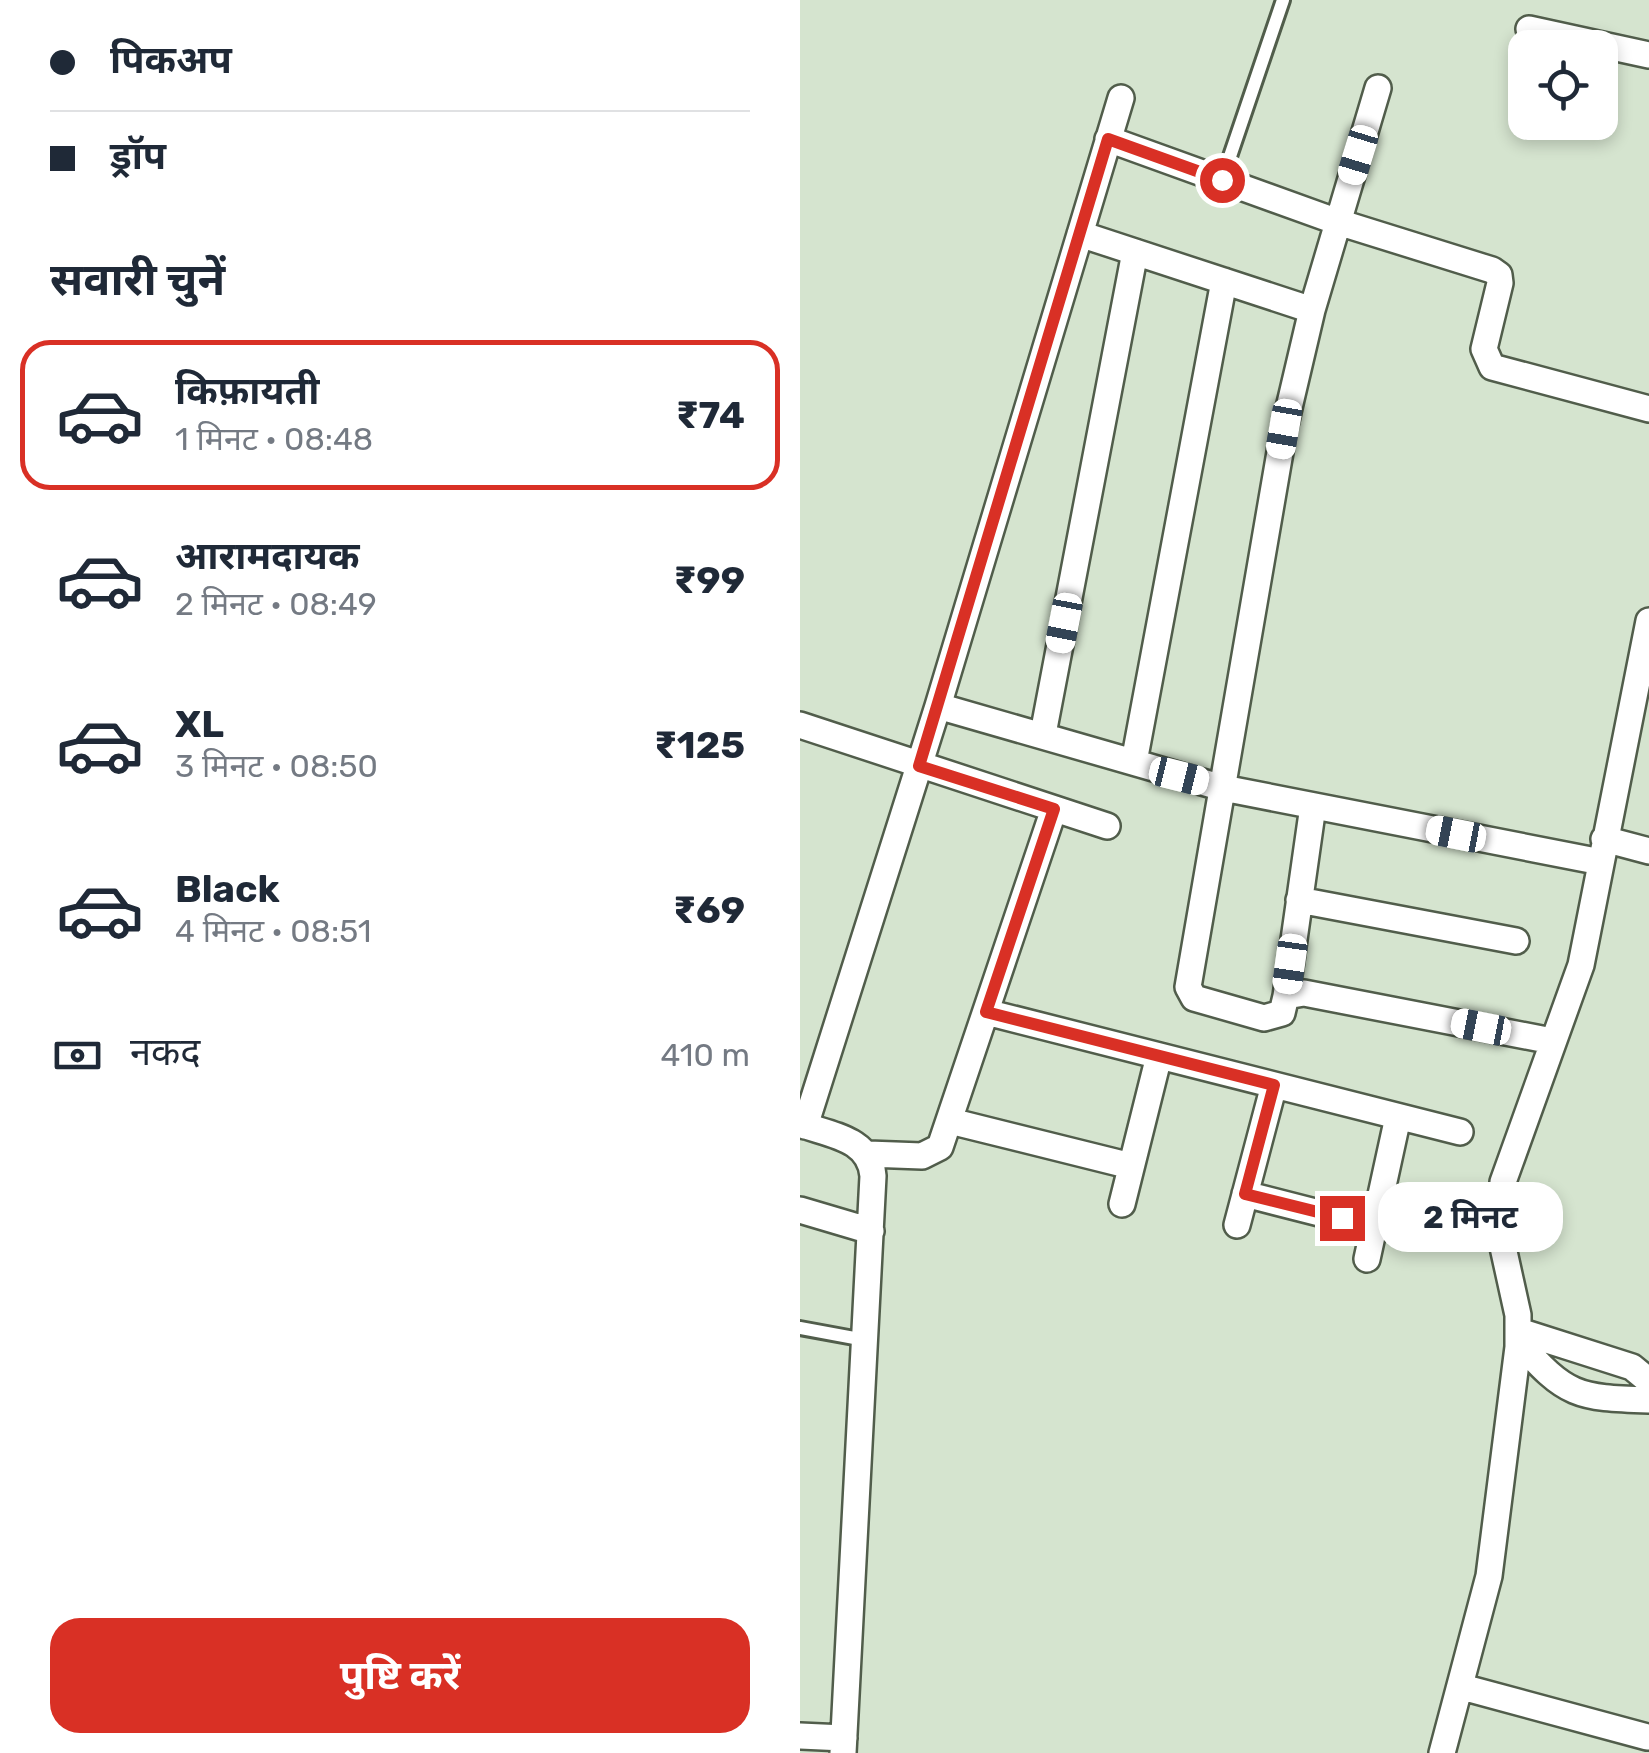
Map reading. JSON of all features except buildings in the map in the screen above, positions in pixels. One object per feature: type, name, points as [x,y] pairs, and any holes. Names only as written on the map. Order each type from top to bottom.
[{"type":"street","points":[[1530,29],[1649,55]]},
{"type":"street","points":[[1312,806],[1282,1012],[1264,1018],[1194,998],[1188,988],[1284,429],[1312,310],[1378,88]]},
{"type":"street","points":[[1054,809],[940,1147],[922,1156],[868,1154],[849,1141],[802,1125],[938,706],[1121,98]]},
{"type":"street","points":[[1108,139],[1338,222],[1500,274],[1484,349],[1492,368],[1649,409]]},
{"type":"street","points":[[1080,234],[1312,310]]},
{"type":"street","points":[[1044,734],[1135,252]]},
{"type":"street","points":[[1134,762],[1224,281]]},
{"type":"street","points":[[1442,1753],[1489,1576],[1518,1336],[1518,1315],[1501,1238],[1503,1182],[1581,965],[1649,621]]},
{"type":"street","points":[[938,706],[1223,788],[1312,806],[1602,851],[1649,851]]},
{"type":"street","points":[[800,725],[1107,826]]},
{"type":"street","points":[[1300,900],[1516,942]]},
{"type":"street","points":[[1286,996],[1304,992],[1552,1041]]},
{"type":"street","points":[[986,1012],[1460,1132]]},
{"type":"street","points":[[1122,1204],[1159,1056]]},
{"type":"street","points":[[1237,1225],[1274,1085]]},
{"type":"street","points":[[1367,1258],[1398,1117]]},
{"type":"street","points":[[950,1121],[1131,1166]]},
{"type":"street","points":[[800,1736],[844,1746],[871,1232],[873,1176],[868,1154]]},
{"type":"street","points":[[1245,1194],[1374,1227]]},
{"type":"street","points":[[800,1210],[871,1232]]},
{"type":"street","points":[[1518,1336],[1632,1367],[1649,1381]]},
{"type":"street","points":[[1518,1336],[1551,1377],[1579,1394],[1649,1400]]},
{"type":"street","points":[[1462,1687],[1647,1737]]},
{"type":"lane","points":[[1222,180],[1284,0]]},
{"type":"lane","points":[[800,1328],[865,1340]]},
{"type":"route","points":[[1222,180],[1108,139],[919,766],[1054,809],[986,1012],[1274,1085],[1245,1194],[1342,1218]]}]
